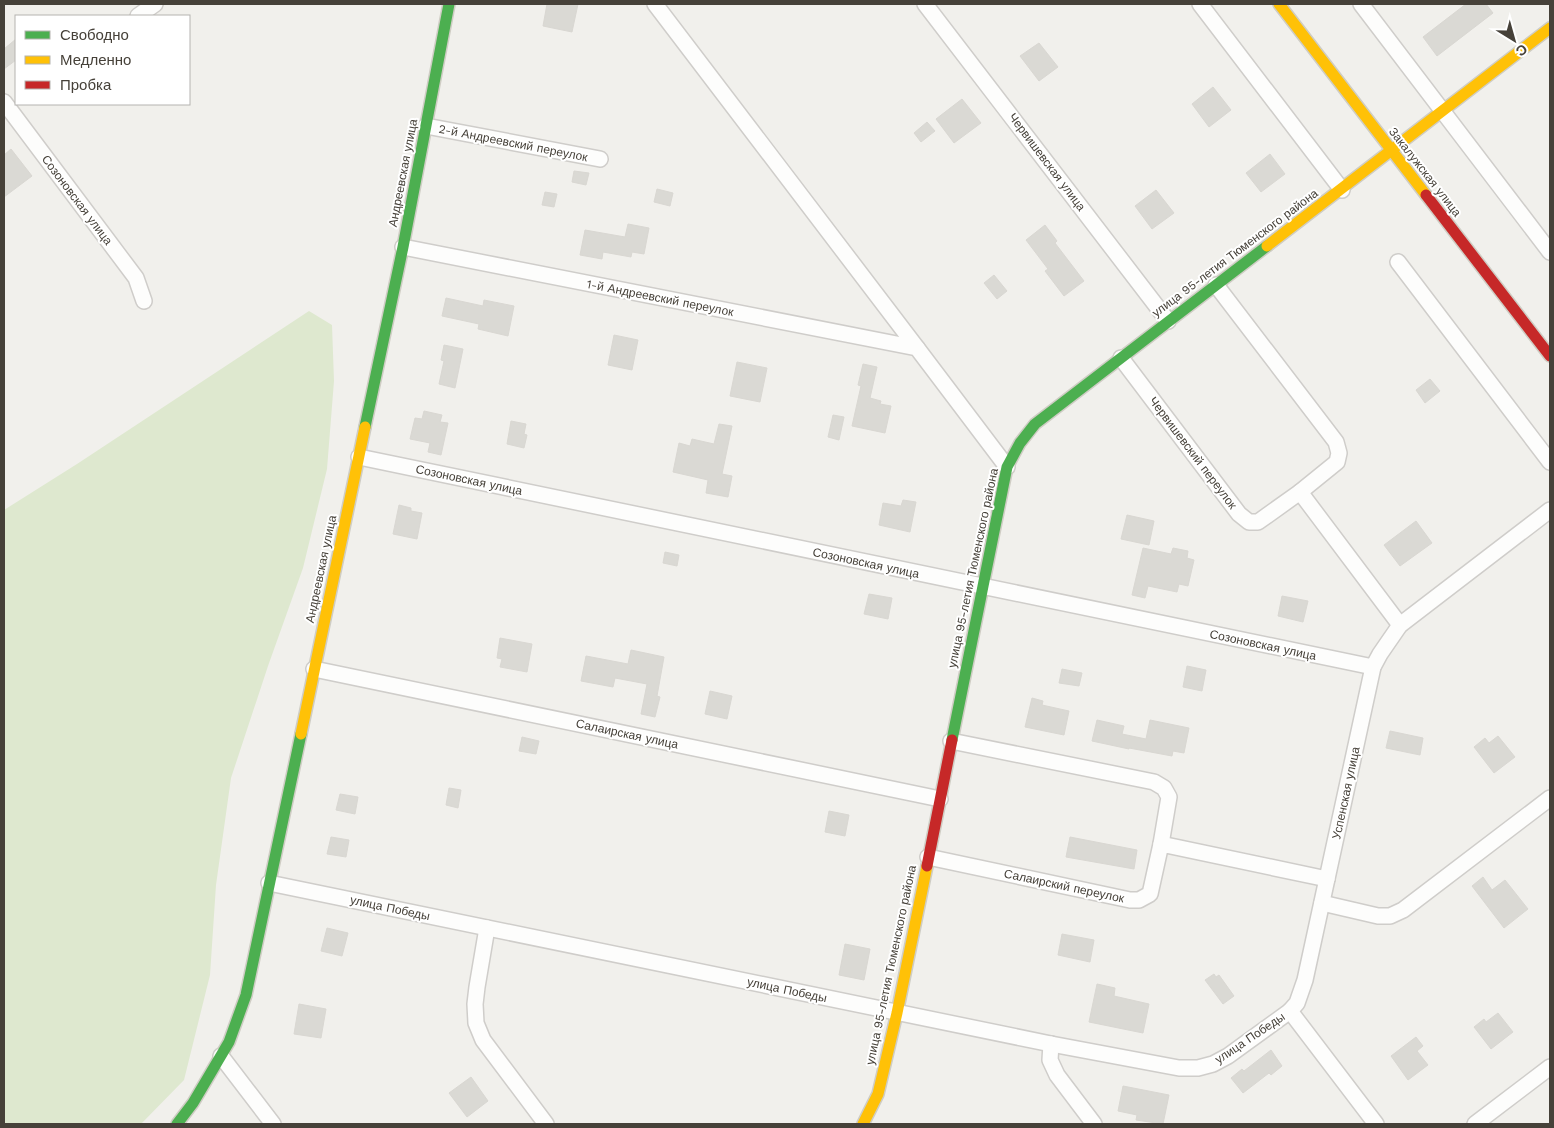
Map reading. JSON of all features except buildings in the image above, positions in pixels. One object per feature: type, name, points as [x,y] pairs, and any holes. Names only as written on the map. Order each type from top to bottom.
[{"type":"street","points":[[139,15],[154,4]]},
{"type":"street","name":"Андреевская улица","points":[[177,1124],[193,1103],[229,1042],[246,995],[403,247],[449,4]]},
{"type":"street","points":[[654,4],[1007,467]]},
{"type":"street","name":"Червишевская улица","points":[[925,4],[1168,321]]},
{"type":"street","points":[[1200,4],[1342,190]]},
{"type":"street","name":"Закалужская улица","points":[[1279,4],[1550,356]]},
{"type":"street","points":[[1361,4],[1550,252]]},
{"type":"street","name":"улица 95-летия Тюменского района","points":[[863,1124],[878,1094],[897,1013],[1007,467],[1020,443],[1035,424],[1392,152],[1550,28]]},
{"type":"street","name":"Созоновская улица","points":[[13,106],[136,278],[144,301]]},
{"type":"street","name":"2-й Андреевский переулок","points":[[426,126],[600,159]]},
{"type":"street","name":"1-й Андреевский переулок","points":[[403,247],[917,348]]},
{"type":"street","points":[[1398,262],[1550,462]]},
{"type":"street","name":"Червишевский переулок","points":[[1121,358],[1239,514],[1249,522],[1258,522],[1300,492],[1337,462],[1340,452],[1336,442],[1216,285]]},
{"type":"street","name":"Созоновская улица","points":[[359,457],[982,588],[1373,667]]},
{"type":"street","points":[[1300,492],[1400,625]]},
{"type":"street","name":"Успенская улица","points":[[1290,1011],[1297,1003],[1302,992],[1373,667],[1400,625],[1550,510]]},
{"type":"street","name":"Салаирская улица","points":[[314,669],[940,799]]},
{"type":"street","name":"Салаирский переулок","points":[[928,857],[1130,900],[1140,900],[1150,894],[1161,844],[1170,797],[1164,788],[1154,782],[951,741]]},
{"type":"street","points":[[1322,903],[1378,916],[1390,916],[1402,910],[1550,798]]},
{"type":"street","points":[[1161,844],[1327,879]]},
{"type":"street","name":"улица Победы","points":[[270,883],[897,1013],[1179,1068],[1198,1068],[1228,1056],[1290,1011]]},
{"type":"street","points":[[487,928],[476,987],[476,1023],[483,1040],[546,1124]]},
{"type":"street","points":[[1290,1011],[1376,1124]]},
{"type":"street","points":[[1051,1044],[1050,1060],[1056,1075],[1094,1124]]},
{"type":"street","points":[[221,1056],[273,1124]]},
{"type":"street","points":[[1475,1124],[1550,1067]]},
{"type":"green space","points":[[309,311],[332,325],[334,381],[327,469],[303,568],[231,778],[216,885],[210,975],[184,1080],[141,1124],[4,1124],[4,510]]},
{"type":"traffic: fast","points":[[365,427],[403,247],[449,4]]},
{"type":"traffic: fast","points":[[952,740],[1007,467],[1020,443],[1035,424],[1267,246]]},
{"type":"traffic: fast","points":[[177,1124],[193,1103],[229,1042],[246,995],[301,734]]},
{"type":"traffic: slow","points":[[1279,4],[1426,195]]},
{"type":"traffic: slow","points":[[1267,246],[1550,28]]},
{"type":"traffic: slow","points":[[301,734],[365,427]]},
{"type":"traffic: slow","points":[[863,1124],[878,1094],[897,1013],[927,866]]},
{"type":"traffic: jam","points":[[1426,195],[1550,356]]},
{"type":"traffic: jam","points":[[927,866],[952,740]]}]
